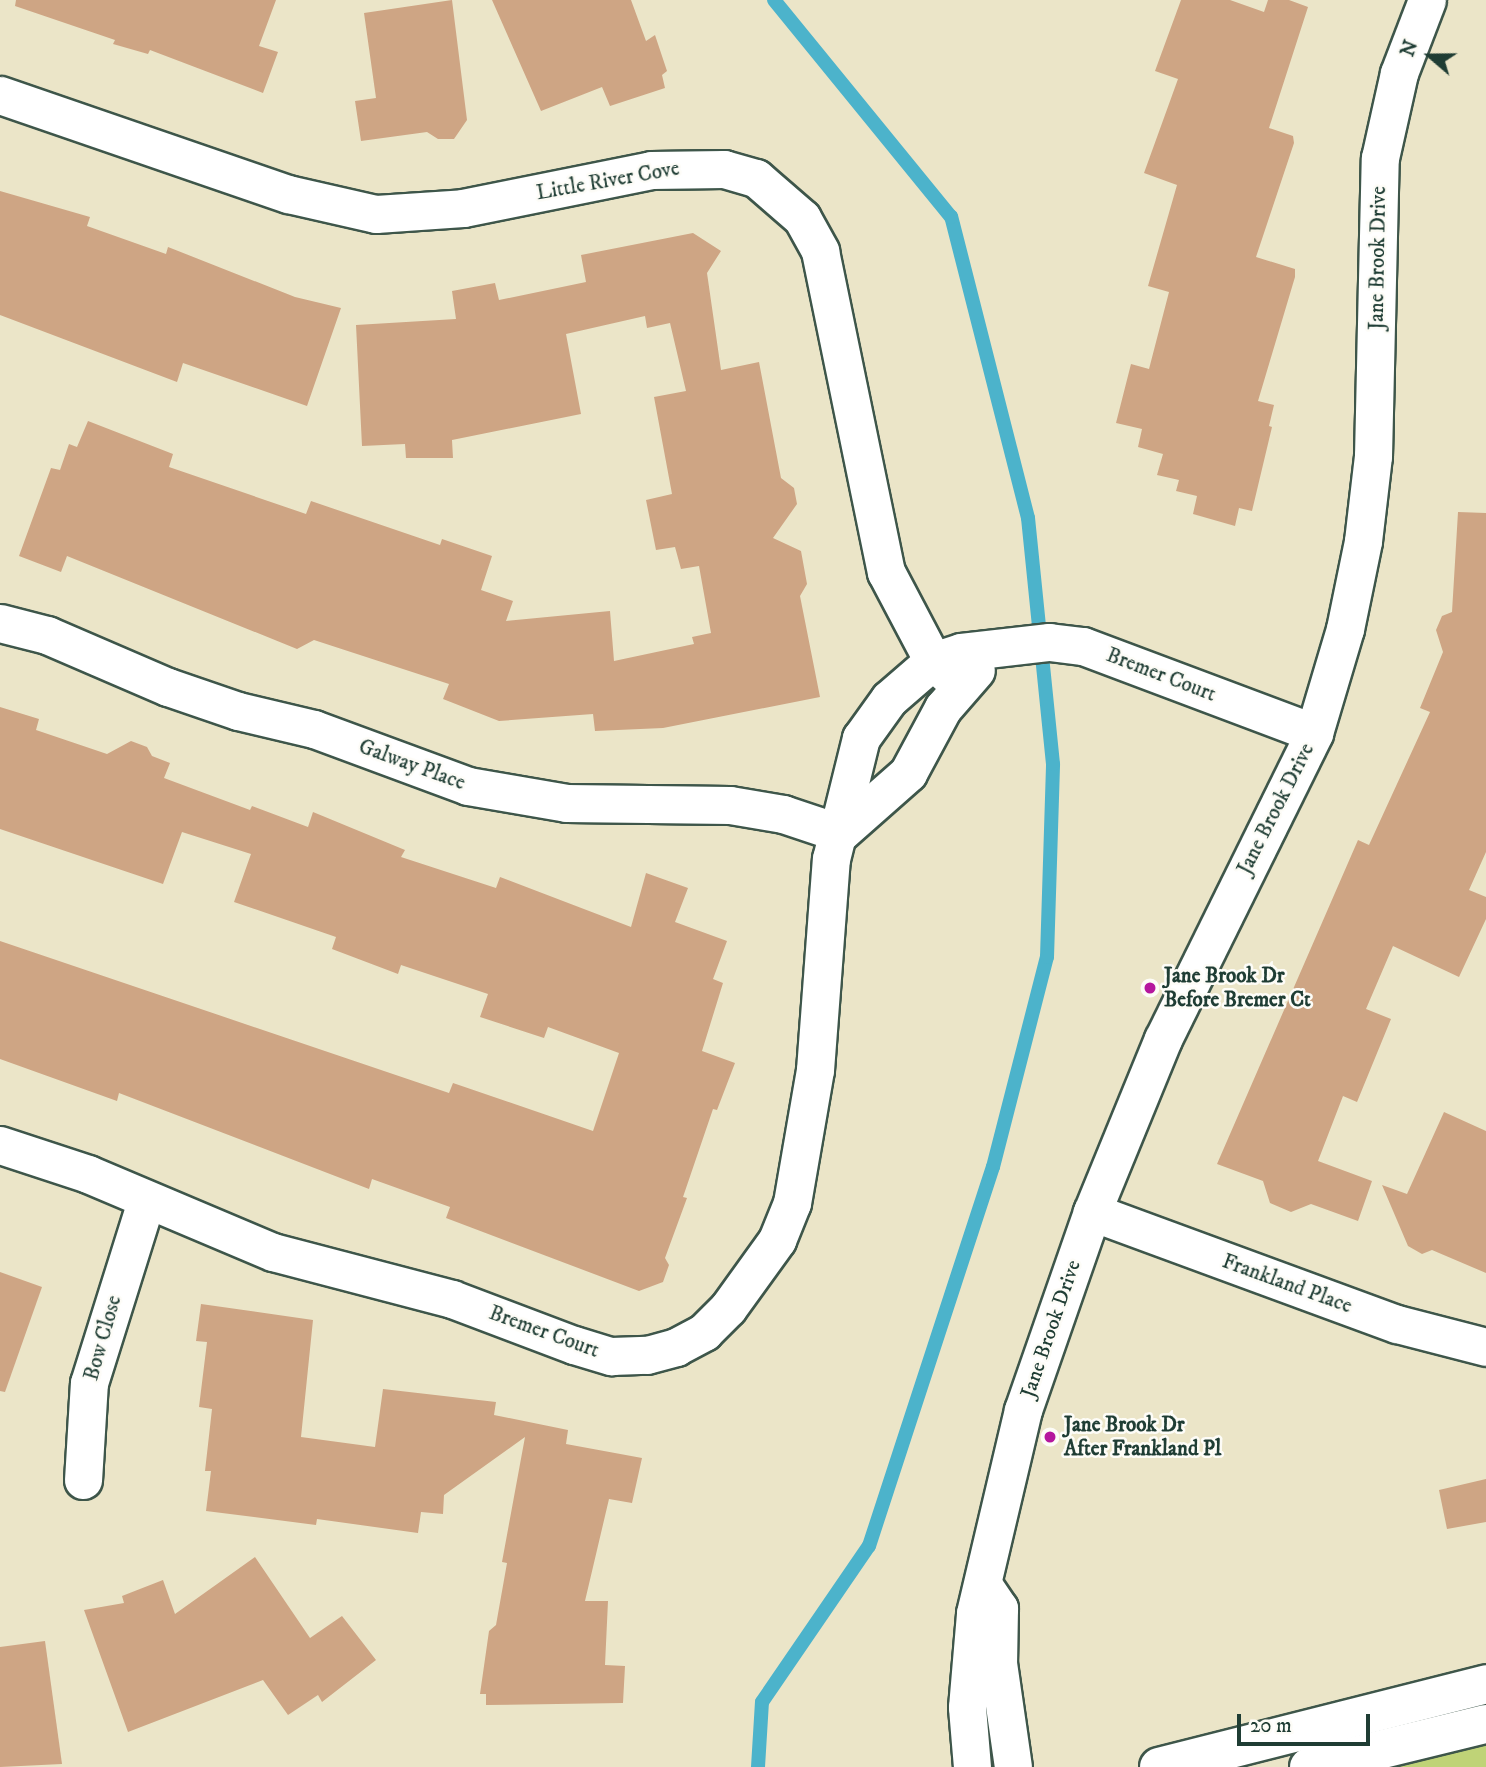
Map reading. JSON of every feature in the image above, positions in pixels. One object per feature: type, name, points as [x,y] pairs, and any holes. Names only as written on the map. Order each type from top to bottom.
[{"type":"main road","points":[[1159,1767],[1385,1707],[1486,1684]]},
{"type":"main road","points":[[1309,1767],[1394,1757],[1486,1724]]},
{"type":"street","name":"Jane Brook Drive","points":[[972,1767],[968,1680],[975,1613],[984,1585],[1023,1410],[1092,1212],[1163,1038],[1314,733],[1345,629],[1363,541],[1373,456],[1380,158],[1399,73],[1427,0]]},
{"type":"street","name":"Little River Cove","points":[[0,95],[288,194],[331,207],[376,214],[463,208],[652,170],[724,169],[756,178],[802,218],[820,251],[883,561],[933,661],[960,685]]},
{"type":"street","name":"Galway Place","points":[[0,623],[47,635],[168,687],[237,711],[314,729],[468,786],[566,803],[730,805],[783,814],[840,832]]},
{"type":"street","name":"Bremer Court","points":[[0,1145],[88,1174],[146,1201],[273,1252],[452,1299],[611,1356],[648,1355],[676,1347],[704,1332],[728,1308],[777,1240],[792,1203],[815,1070],[825,896],[861,738],[889,699],[933,661],[1003,645],[1049,642],[1083,646],[1314,733]]},
{"type":"street","points":[[840,832],[908,773],[960,685],[1003,645]]},
{"type":"street","name":"Bow Close","points":[[83,1480],[89,1383],[146,1201]]},
{"type":"street","name":"Frankland Place","points":[[1092,1212],[1397,1324],[1486,1347]]},
{"type":"street","points":[[984,1585],[999,1608],[998,1662],[1013,1767]]},
{"type":"street","points":[[1385,1707],[1394,1757]]},
{"type":"green space","points":[[1486,1724],[1486,1767],[1395,1767],[1392,1747]]},
{"type":"building","points":[[16,0],[276,0],[259,46],[278,52],[263,93],[150,50],[148,54],[113,44],[115,40],[15,6]]},
{"type":"building","points":[[452,0],[467,120],[454,139],[438,139],[427,132],[361,141],[355,101],[376,98],[364,13]]},
{"type":"building","points":[[492,0],[631,0],[646,41],[655,35],[667,71],[662,75],[665,88],[610,106],[602,87],[541,111]]},
{"type":"building","points":[[1181,0],[1230,0],[1264,12],[1268,0],[1289,0],[1308,7],[1269,128],[1293,136],[1294,143],[1256,257],[1295,269],[1295,277],[1258,401],[1274,405],[1269,426],[1272,427],[1252,511],[1239,508],[1235,526],[1193,514],[1197,496],[1176,491],[1179,480],[1157,475],[1163,454],[1138,447],[1142,429],[1116,423],[1131,364],[1149,369],[1169,292],[1148,286],[1177,185],[1144,173],[1178,79],[1155,71]]},
{"type":"building","points":[[0,191],[90,217],[87,226],[166,254],[168,247],[295,297],[341,308],[307,406],[183,363],[177,382],[0,315]]},
{"type":"building","points":[[693,233],[721,251],[707,273],[721,370],[759,362],[781,478],[794,488],[797,504],[773,538],[801,551],[807,584],[800,596],[820,697],[663,728],[595,731],[593,714],[499,721],[443,699],[449,684],[314,640],[297,649],[67,556],[61,572],[19,556],[51,468],[60,470],[69,444],[77,447],[88,421],[173,454],[169,467],[306,514],[311,501],[440,545],[442,539],[492,556],[481,590],[513,601],[506,621],[610,611],[614,661],[694,644],[692,637],[711,633],[699,566],[681,569],[675,547],[656,550],[646,500],[672,494],[654,397],[686,391],[670,323],[647,328],[645,316],[566,334],[581,414],[452,440],[453,458],[406,458],[405,444],[362,446],[356,325],[456,319],[452,291],[495,283],[499,300],[586,282],[581,255]]},
{"type":"building","points":[[1458,512],[1486,513],[1486,852],[1469,890],[1486,897],[1486,919],[1459,977],[1393,946],[1366,1009],[1391,1019],[1357,1102],[1343,1096],[1318,1161],[1372,1181],[1358,1221],[1311,1204],[1291,1212],[1270,1203],[1263,1181],[1217,1164],[1358,840],[1369,845],[1430,712],[1420,708],[1443,652],[1436,630],[1442,616],[1452,612]]},
{"type":"building","points":[[0,707],[39,719],[36,730],[107,754],[131,741],[147,747],[152,756],[170,763],[164,778],[250,810],[252,806],[308,827],[313,812],[405,850],[401,857],[496,888],[500,877],[631,927],[646,873],[688,888],[675,922],[727,941],[713,979],[723,983],[702,1051],[735,1063],[717,1110],[713,1109],[683,1197],[687,1198],[665,1258],[669,1265],[663,1282],[639,1291],[446,1218],[450,1207],[372,1179],[369,1189],[119,1093],[117,1101],[0,1059],[0,941],[449,1093],[453,1083],[593,1131],[619,1053],[548,1027],[544,1038],[480,1017],[488,994],[401,965],[398,974],[332,949],[336,937],[234,902],[251,854],[182,832],[163,884],[0,829]]},
{"type":"building","points":[[1444,1112],[1486,1131],[1486,1273],[1432,1250],[1422,1254],[1408,1246],[1382,1185],[1407,1194]]},
{"type":"building","points":[[0,1272],[42,1287],[5,1392],[0,1391]]},
{"type":"building","points":[[201,1304],[313,1320],[301,1437],[375,1447],[383,1389],[496,1402],[494,1415],[568,1430],[566,1444],[642,1458],[632,1503],[609,1499],[585,1601],[608,1601],[605,1665],[625,1666],[623,1703],[486,1705],[486,1694],[480,1694],[489,1631],[496,1625],[507,1563],[502,1562],[525,1437],[444,1495],[443,1514],[421,1512],[418,1533],[317,1519],[316,1525],[206,1511],[211,1471],[205,1471],[212,1409],[199,1407],[207,1342],[196,1341]]},
{"type":"building","points":[[1486,1479],[1486,1522],[1447,1529],[1439,1490]]},
{"type":"building","points":[[255,1557],[310,1638],[342,1616],[376,1660],[322,1702],[318,1695],[288,1715],[263,1680],[128,1732],[84,1610],[124,1603],[122,1596],[163,1580],[175,1614]]},
{"type":"building","points":[[45,1641],[62,1764],[0,1767],[0,1647]]},
{"type":"waterway","points":[[758,1767],[762,1702],[869,1546],[993,1167],[1047,957],[1053,764],[1028,518],[951,217],[774,0]]},
{"type":"place","name":"Jane Brook Dr Before Bremer Ct","points":[[1150,988]]},
{"type":"place","name":"Jane Brook Dr After Frankland Pl","points":[[1050,1437]]}]
